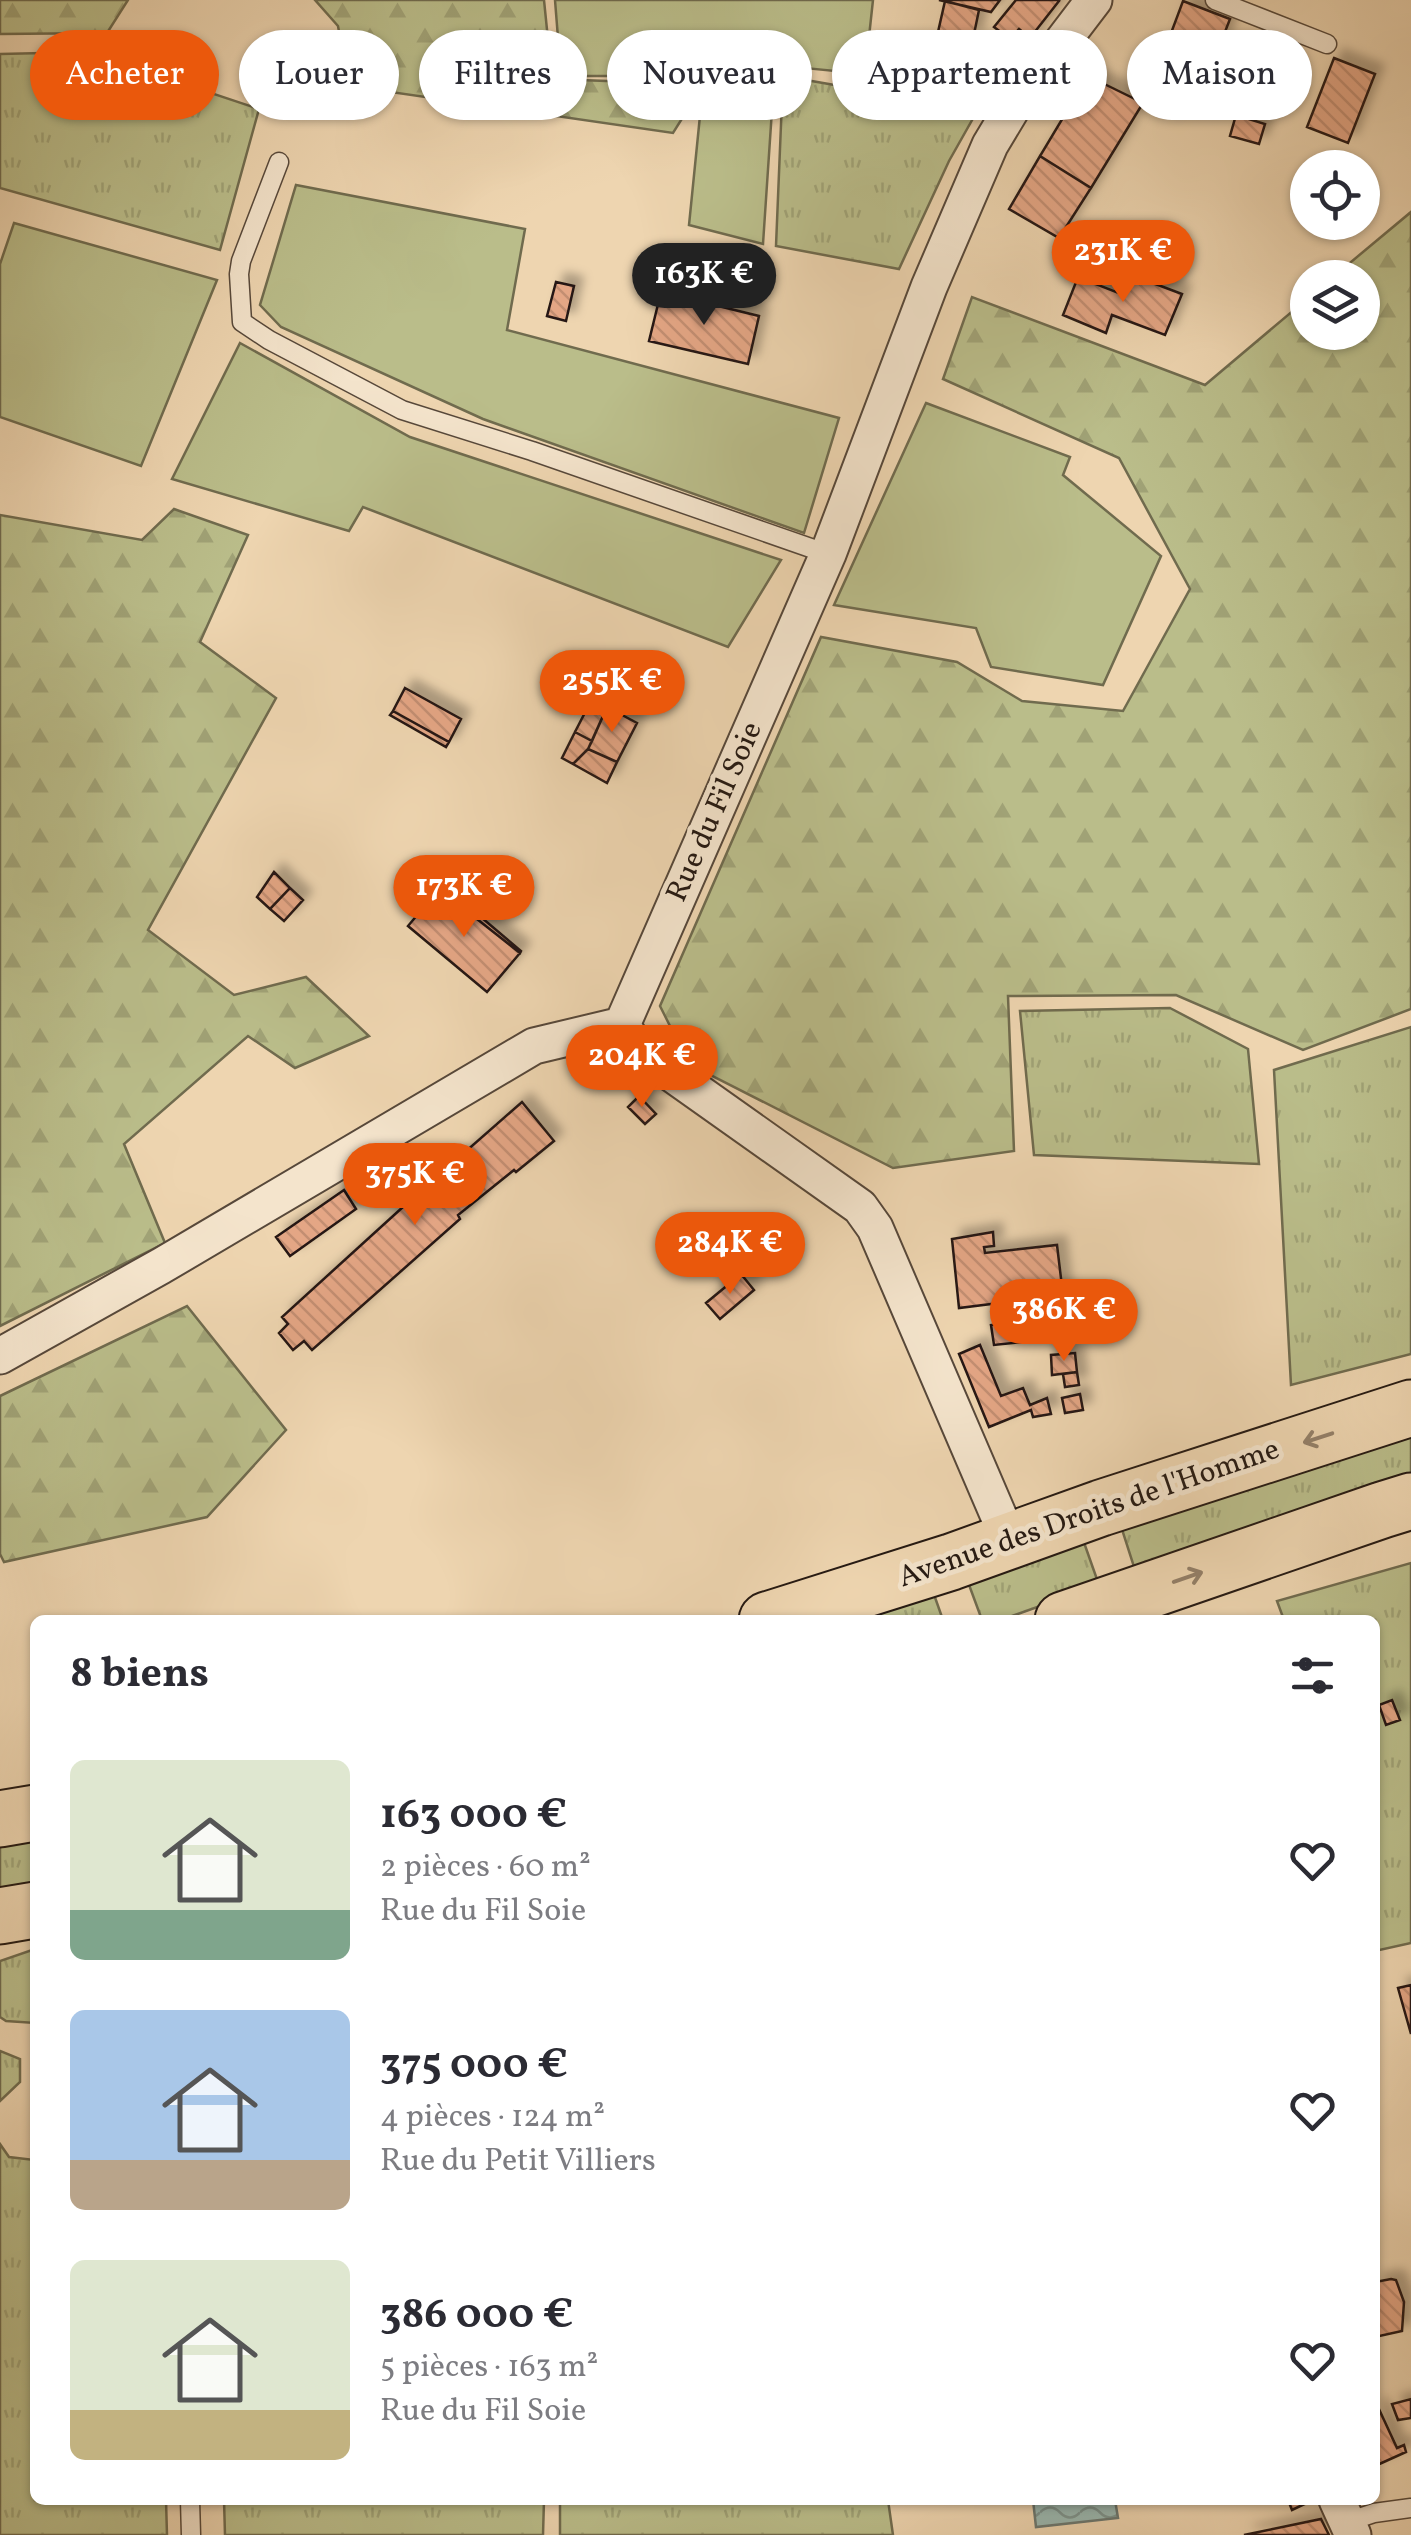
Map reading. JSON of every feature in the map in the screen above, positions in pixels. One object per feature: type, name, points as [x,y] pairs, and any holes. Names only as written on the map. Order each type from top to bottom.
[{"type":"main road","name":"Avenue des Droits de l'Homme","points":[[783,1615],[1411,1408]]},
{"type":"main road","points":[[1078,1615],[1411,1502]]},
{"type":"main road","points":[[0,1819],[30,1814]]},
{"type":"main road","points":[[0,1916],[30,1911]]},
{"type":"street","name":"Rue du Fil Soie","points":[[622,1025],[828,554],[930,287],[990,145],[1014,105],[1094,0]]},
{"type":"street","points":[[0,1356],[534,1046],[622,1025],[637,1048],[860,1207],[875,1228],[1009,1540]]},
{"type":"lane","points":[[1215,0],[1326,44]]},
{"type":"lane","points":[[280,162],[241,261],[242,322],[402,410],[828,554]]},
{"type":"lane","points":[[190,2505],[191,2535]]},
{"type":"lane","points":[[1346,2519],[1411,2508]]},
{"type":"green space","points":[[0,0],[128,0],[109,30],[0,34]]},
{"type":"green space","points":[[315,0],[544,0],[547,30],[419,30],[419,96],[399,93],[399,30],[339,30]]},
{"type":"green space","points":[[555,0],[873,0],[870,30],[832,30],[832,71],[812,69],[812,30],[607,30],[607,76],[587,76],[587,30],[557,30]]},
{"type":"green space","points":[[30,53],[30,120],[219,120],[219,96],[239,102],[239,120],[256,120],[220,250],[0,188],[0,54]]},
{"type":"green space","points":[[587,80],[607,81],[607,120],[681,120],[673,133],[583,120],[587,120]]},
{"type":"green space","points":[[812,81],[832,85],[832,120],[972,120],[899,269],[776,246],[781,120],[812,120]]},
{"type":"green space","points":[[700,120],[771,120],[763,244],[689,225]]},
{"type":"green space","points":[[296,185],[525,229],[507,330],[839,418],[804,533],[483,419],[281,327],[260,305]]},
{"type":"green space","points":[[1411,212],[1411,1009],[1303,1050],[1176,995],[1008,996],[1014,1151],[893,1168],[689,1064],[660,1006],[821,637],[957,662],[1022,701],[1123,711],[1190,589],[1119,458],[943,379],[972,297],[1205,385],[1290,313],[1290,350],[1380,350],[1380,260],[1353,260]]},
{"type":"green space","points":[[14,223],[217,280],[141,466],[0,417],[0,264]]},
{"type":"green space","points":[[240,343],[410,437],[781,560],[728,647],[363,507],[349,531],[172,479]]},
{"type":"green space","points":[[926,403],[1070,457],[1063,475],[1161,556],[1103,685],[991,667],[976,628],[834,605]]},
{"type":"green space","points":[[174,509],[248,535],[200,642],[276,698],[148,930],[234,995],[306,977],[369,1036],[295,1068],[248,1036],[124,1144],[165,1243],[0,1326],[0,515],[142,540]]},
{"type":"green space","points":[[1170,1008],[1248,1049],[1259,1164],[1034,1155],[1020,1011]]},
{"type":"green space","points":[[1411,1027],[1411,1354],[1291,1385],[1274,1070]]},
{"type":"green space","points":[[187,1306],[286,1430],[207,1517],[4,1562],[0,1554],[0,1396]]},
{"type":"green space","points":[[1411,1427],[1411,1480],[1135,1570],[1119,1520]]},
{"type":"green space","points":[[1081,1534],[1099,1585],[1015,1615],[980,1615],[965,1574]]},
{"type":"green space","points":[[1411,1563],[1411,1943],[1380,1950],[1380,1615],[1282,1615],[1277,1601]]},
{"type":"green space","points":[[931,1586],[941,1615],[839,1615]]},
{"type":"green space","points":[[30,1833],[30,1889],[0,1894],[0,1839]]},
{"type":"green space","points":[[30,1951],[30,2023],[0,2017],[0,1961]]},
{"type":"green space","points":[[0,2051],[20,2059],[20,2082],[0,2101]]},
{"type":"green space","points":[[0,2144],[9,2157],[30,2159],[30,2505],[166,2505],[167,2535],[0,2535]]},
{"type":"green space","points":[[224,2505],[544,2505],[543,2535],[225,2535]]},
{"type":"green space","points":[[560,2505],[889,2505],[893,2535],[560,2535]]},
{"type":"water","points":[[1034,2505],[1116,2505],[1118,2518],[1036,2527]]},
{"type":"building","points":[[939,0],[1000,0],[991,12]]},
{"type":"building","points":[[1016,0],[1059,1],[1036,30],[994,27]]},
{"type":"building","points":[[945,1],[979,10],[975,30],[938,30]]},
{"type":"building","points":[[1183,1],[1230,19],[1226,30],[1172,30]]},
{"type":"building","points":[[1334,58],[1375,74],[1348,143],[1307,127]]},
{"type":"building","points":[[1107,85],[1127,95],[1127,120],[1133,120],[1091,188],[1040,156],[1062,120],[1107,120]]},
{"type":"building","points":[[1235,120],[1265,124],[1259,144],[1230,136]]},
{"type":"building","points":[[1040,156],[1091,188],[1059,238],[1009,209]]},
{"type":"building","points":[[1129,274],[1182,294],[1165,335],[1112,315],[1106,333],[1063,315],[1078,277],[1121,294]]},
{"type":"building","points":[[556,282],[574,286],[566,321],[547,316]]},
{"type":"building","points":[[661,292],[759,316],[748,364],[649,341]]},
{"type":"building","points":[[405,688],[461,719],[449,742],[393,711]]},
{"type":"building","points":[[592,699],[607,707],[592,741],[575,732]]},
{"type":"building","points":[[607,707],[637,723],[617,762],[588,749]]},
{"type":"building","points":[[393,711],[449,742],[446,747],[390,715]]},
{"type":"building","points":[[575,732],[592,741],[573,764],[562,758]]},
{"type":"building","points":[[588,749],[617,762],[607,783],[573,764]]},
{"type":"building","points":[[274,872],[290,888],[270,909],[257,897]]},
{"type":"building","points":[[442,884],[521,951],[520,953],[439,889]]},
{"type":"building","points":[[290,888],[303,900],[284,921],[270,909]]},
{"type":"building","points":[[439,889],[520,953],[487,992],[408,926]]},
{"type":"building","points":[[639,1096],[656,1114],[645,1124],[628,1107]]},
{"type":"building","points":[[522,1102],[554,1141],[458,1215],[460,1219],[312,1350],[304,1341],[293,1350],[279,1333],[288,1324],[282,1317]]},
{"type":"building","points":[[344,1190],[356,1209],[290,1256],[276,1237]]},
{"type":"building","points":[[993,1232],[994,1246],[984,1247],[985,1253],[1057,1245],[1063,1295],[959,1308],[952,1239]]},
{"type":"building","points":[[741,1274],[754,1290],[720,1319],[706,1303]]},
{"type":"building","points":[[1067,1304],[1068,1317],[1038,1320],[1037,1308]]},
{"type":"building","points":[[1071,1316],[1072,1337],[994,1345],[991,1325]]},
{"type":"building","points":[[980,1345],[1001,1396],[1023,1388],[1030,1405],[1047,1398],[1051,1414],[1033,1417],[1031,1410],[989,1427],[959,1354]]},
{"type":"building","points":[[1075,1353],[1077,1372],[1052,1375],[1051,1355]]},
{"type":"building","points":[[1077,1372],[1079,1385],[1065,1387],[1063,1374]]},
{"type":"building","points":[[1080,1394],[1083,1410],[1065,1413],[1062,1398]]},
{"type":"building","points":[[1392,1700],[1400,1720],[1386,1725],[1380,1705]]},
{"type":"building","points":[[1411,1985],[1411,2034],[1398,1988]]},
{"type":"building","points":[[1396,2280],[1404,2302],[1402,2331],[1380,2336],[1380,2281]]},
{"type":"building","points":[[1411,2399],[1411,2418],[1398,2420],[1392,2404]]},
{"type":"building","points":[[1380,2411],[1397,2448],[1404,2445],[1406,2452],[1380,2464]]},
{"type":"building","points":[[1321,2519],[1329,2535],[1244,2535]]}]
